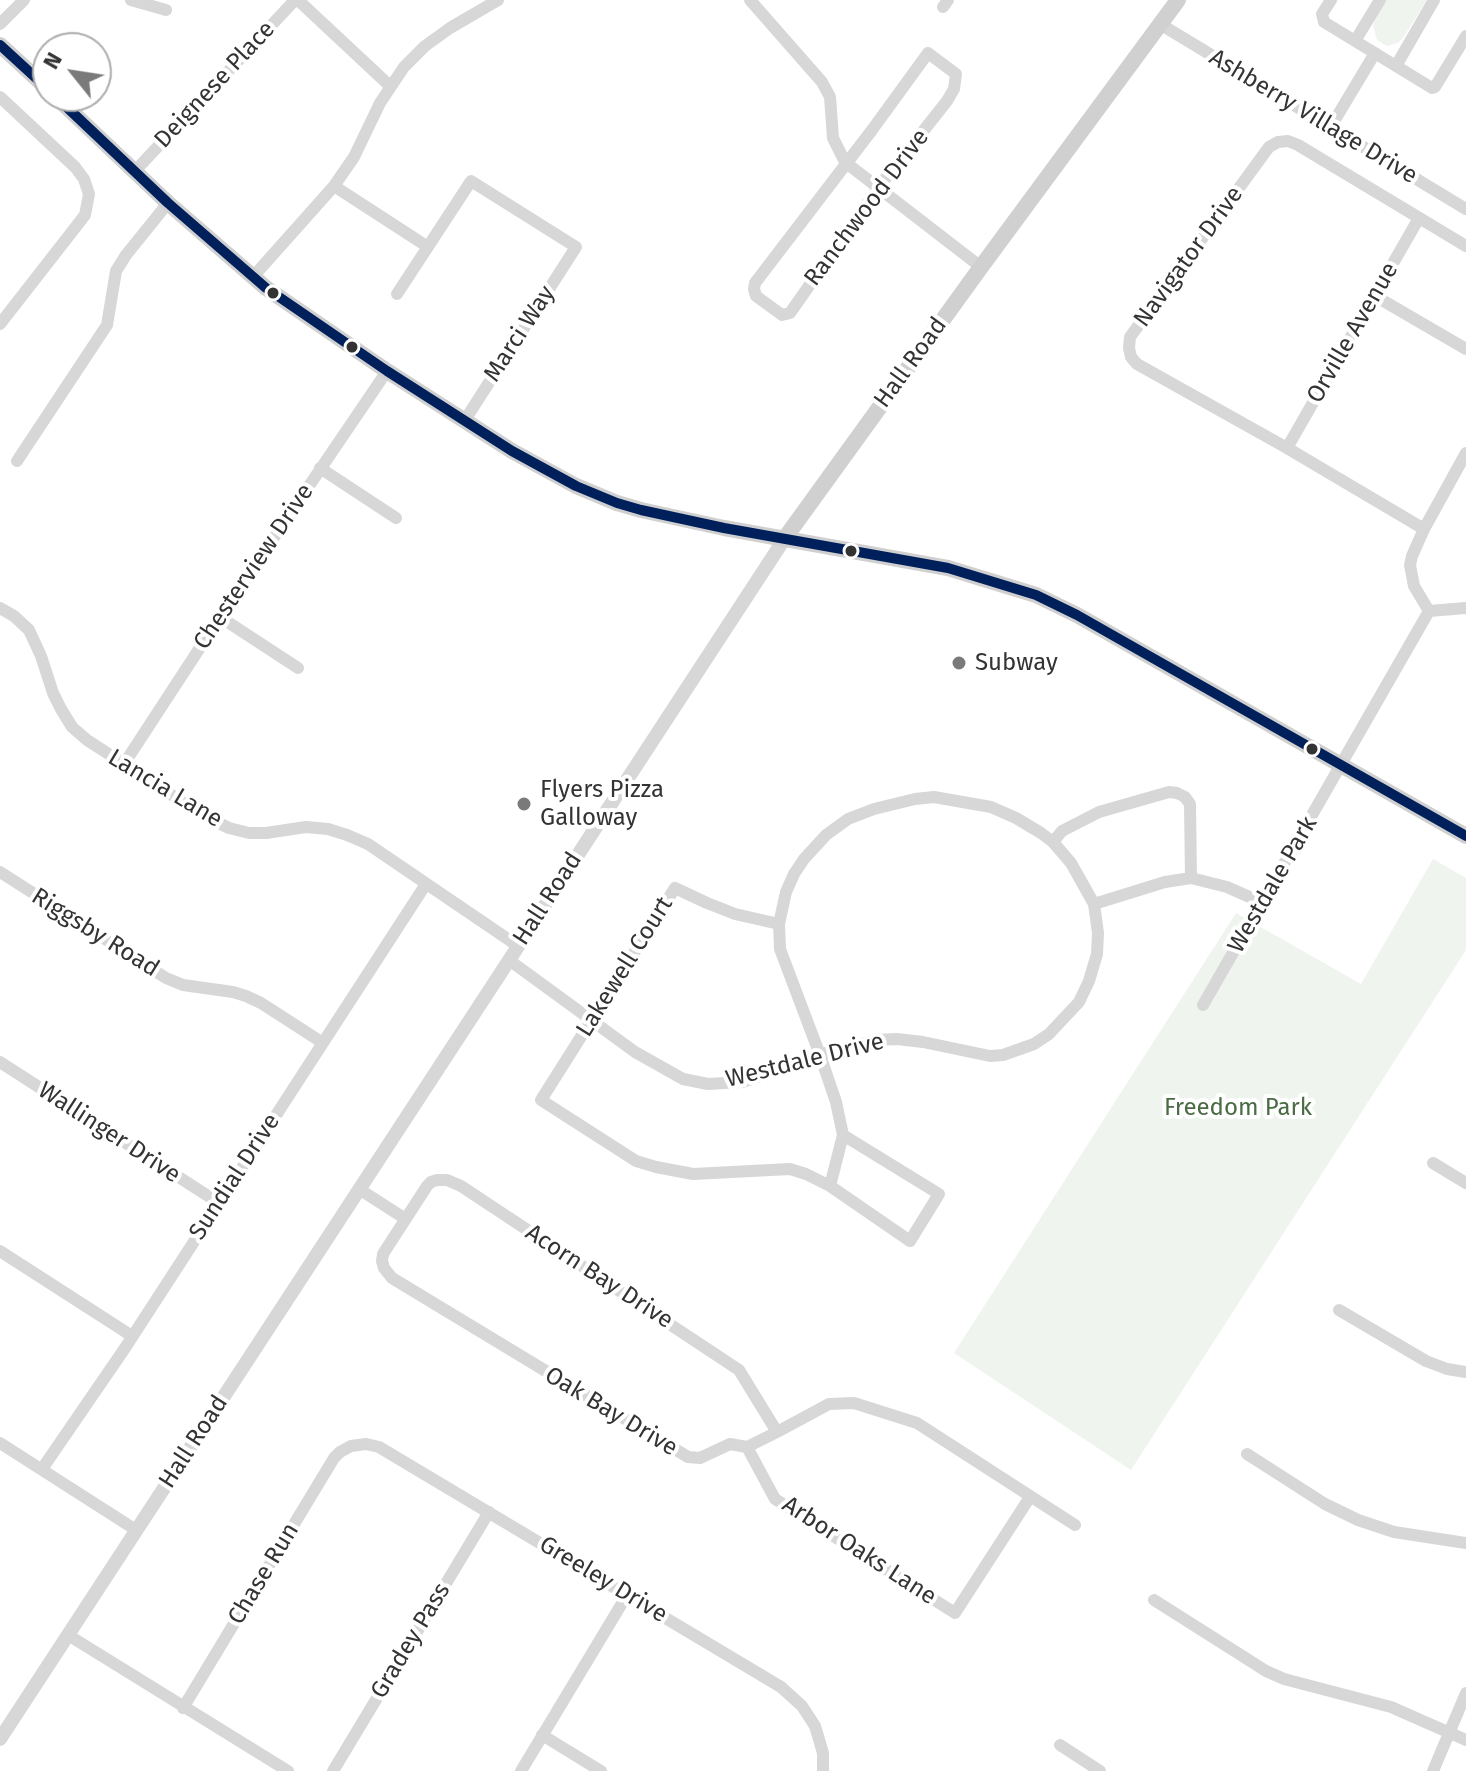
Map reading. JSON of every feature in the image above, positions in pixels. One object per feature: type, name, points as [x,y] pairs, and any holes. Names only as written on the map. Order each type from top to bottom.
[{"type":"main road","name":"Hall Road","points":[[785,538],[1178,0]]},
{"type":"main road","points":[[0,45],[32,74]]},
{"type":"main road","points":[[72,112],[252,278],[387,371],[512,451],[565,480],[617,503],[724,528],[948,568],[1036,595],[1077,615],[1466,836]]},
{"type":"street","points":[[0,24],[24,0]]},
{"type":"street","points":[[131,0],[166,10]]},
{"type":"street","points":[[297,0],[390,86]]},
{"type":"street","name":"Deignese Place","points":[[135,171],[297,0]]},
{"type":"street","points":[[252,278],[334,186],[354,157],[380,103],[404,67],[425,46],[450,28],[498,0]]},
{"type":"street","points":[[750,0],[822,82],[830,97],[833,138],[846,163],[981,267]]},
{"type":"street","points":[[1331,0],[1322,14],[1324,22],[1432,88],[1466,36]]},
{"type":"street","points":[[1355,41],[1380,0]]},
{"type":"street","points":[[1396,66],[1434,0]]},
{"type":"street","name":"Ashberry Village Drive","points":[[1160,24],[1466,209]]},
{"type":"street","name":"Ranchwood Drive","points":[[928,53],[956,74],[954,89],[947,101],[878,188],[790,313],[782,315],[756,296],[755,283],[846,163],[928,53]]},
{"type":"street","points":[[1330,128],[1375,53]]},
{"type":"street","points":[[0,97],[75,167],[84,179],[89,194],[85,215],[0,324]]},
{"type":"street","name":"Navigator Drive","points":[[1424,529],[1137,364],[1131,357],[1130,337],[1269,147],[1278,142],[1288,141],[1298,145],[1466,246]]},
{"type":"street","name":"Marci Way","points":[[428,247],[471,181],[576,247],[465,420]]},
{"type":"street","points":[[334,186],[428,247],[397,294]]},
{"type":"street","points":[[17,461],[107,325],[116,271],[168,203]]},
{"type":"street","name":"Orville Avenue","points":[[1287,448],[1419,218]]},
{"type":"street","points":[[1375,296],[1466,349]]},
{"type":"street","name":"Chesterview Drive","points":[[124,764],[387,371]]},
{"type":"street","points":[[1466,453],[1424,529],[1410,565],[1414,586],[1429,611],[1466,608]]},
{"type":"street","points":[[320,468],[396,518]]},
{"type":"street","name":"Hall Road","points":[[0,1739],[785,538]]},
{"type":"street","name":"Lancia Lane","points":[[0,608],[29,630],[53,693],[72,727],[87,740],[204,816],[229,828],[266,833],[306,827],[338,832],[368,844],[518,946]]},
{"type":"street","name":"Westdale Park","points":[[1203,1005],[1429,611]]},
{"type":"street","points":[[220,617],[298,668]]},
{"type":"street","points":[[1053,842],[1062,831],[1099,812],[1169,792],[1177,793],[1190,804],[1191,878]]},
{"type":"street","points":[[843,1135],[939,1194],[910,1241],[830,1186],[843,1135],[836,1102],[780,949],[779,924],[786,892],[794,874],[826,835],[848,819],[915,799],[934,797],[962,801],[991,807],[1016,818],[1053,842],[1071,863],[1094,904],[1165,882],[1191,878],[1227,887],[1263,903]]},
{"type":"street","name":"Riggsby Road","points":[[0,872],[166,978],[183,985],[246,996],[323,1043]]},
{"type":"street","name":"Sundial Drive","points":[[42,1469],[426,884]]},
{"type":"street","name":"Lakewell Court","points":[[779,924],[735,914],[675,888],[541,1100],[636,1161],[693,1174],[790,1169],[830,1186]]},
{"type":"street","name":"Westdale Drive","points":[[509,960],[656,1065],[683,1079],[708,1084],[742,1082],[820,1055],[876,1040],[923,1042],[990,1056],[1034,1044],[1049,1034],[1079,1002],[1089,981],[1097,954],[1094,904]]},
{"type":"street","name":"Wallinger Drive","points":[[0,1062],[219,1203]]},
{"type":"street","points":[[1433,1163],[1466,1183]]},
{"type":"street","name":"Acorn Bay Drive","points":[[404,1218],[431,1182],[447,1180],[461,1186],[739,1370],[777,1432]]},
{"type":"street","points":[[359,1189],[404,1218]]},
{"type":"street","name":"Oak Bay Drive","points":[[404,1218],[383,1254],[384,1268],[392,1278],[688,1457],[700,1458],[730,1444],[747,1447],[829,1404],[854,1403],[917,1423],[1075,1525]]},
{"type":"street","points":[[0,1251],[132,1336]]},
{"type":"street","points":[[1339,1310],[1426,1361],[1466,1372]]},
{"type":"street","points":[[0,1443],[136,1530]]},
{"type":"street","name":"Greeley Drive","points":[[351,1446],[366,1444],[379,1447],[781,1687],[802,1706],[815,1726],[823,1753],[823,1771]]},
{"type":"street","name":"Chase Run","points":[[183,1708],[334,1458],[351,1446]]},
{"type":"street","name":"Arbor Oaks Lane","points":[[747,1447],[775,1499],[955,1613],[1030,1497]]},
{"type":"street","points":[[1247,1454],[1325,1504],[1358,1520],[1394,1532],[1466,1543]]},
{"type":"street","name":"Gradey Pass","points":[[333,1771],[489,1512]]},
{"type":"street","points":[[521,1771],[627,1595]]},
{"type":"street","points":[[1154,1600],[1266,1671],[1306,1686],[1391,1707],[1466,1740]]},
{"type":"street","points":[[68,1635],[288,1771]]},
{"type":"street","points":[[1433,1771],[1466,1693]]},
{"type":"street","points":[[542,1735],[601,1771]]},
{"type":"street","points":[[1060,1745],[1100,1771]]},
{"type":"green space","points":[[1386,0],[1427,0],[1403,38],[1387,46],[1377,40],[1373,26]]},
{"type":"green space","name":"Freedom Park","points":[[1433,859],[1466,878],[1466,950],[1131,1470],[954,1353],[1236,913],[1361,984]]},
{"type":"transit line","points":[[0,45],[32,74]]},
{"type":"transit line","points":[[72,112],[168,203],[266,288],[512,451],[576,486],[641,510],[948,568],[1036,595],[1077,615],[1466,836]]},
{"type":"place","name":"Subway","points":[[959,663]]},
{"type":"place","name":"Flyers Pizza Galloway","points":[[524,804]]}]
